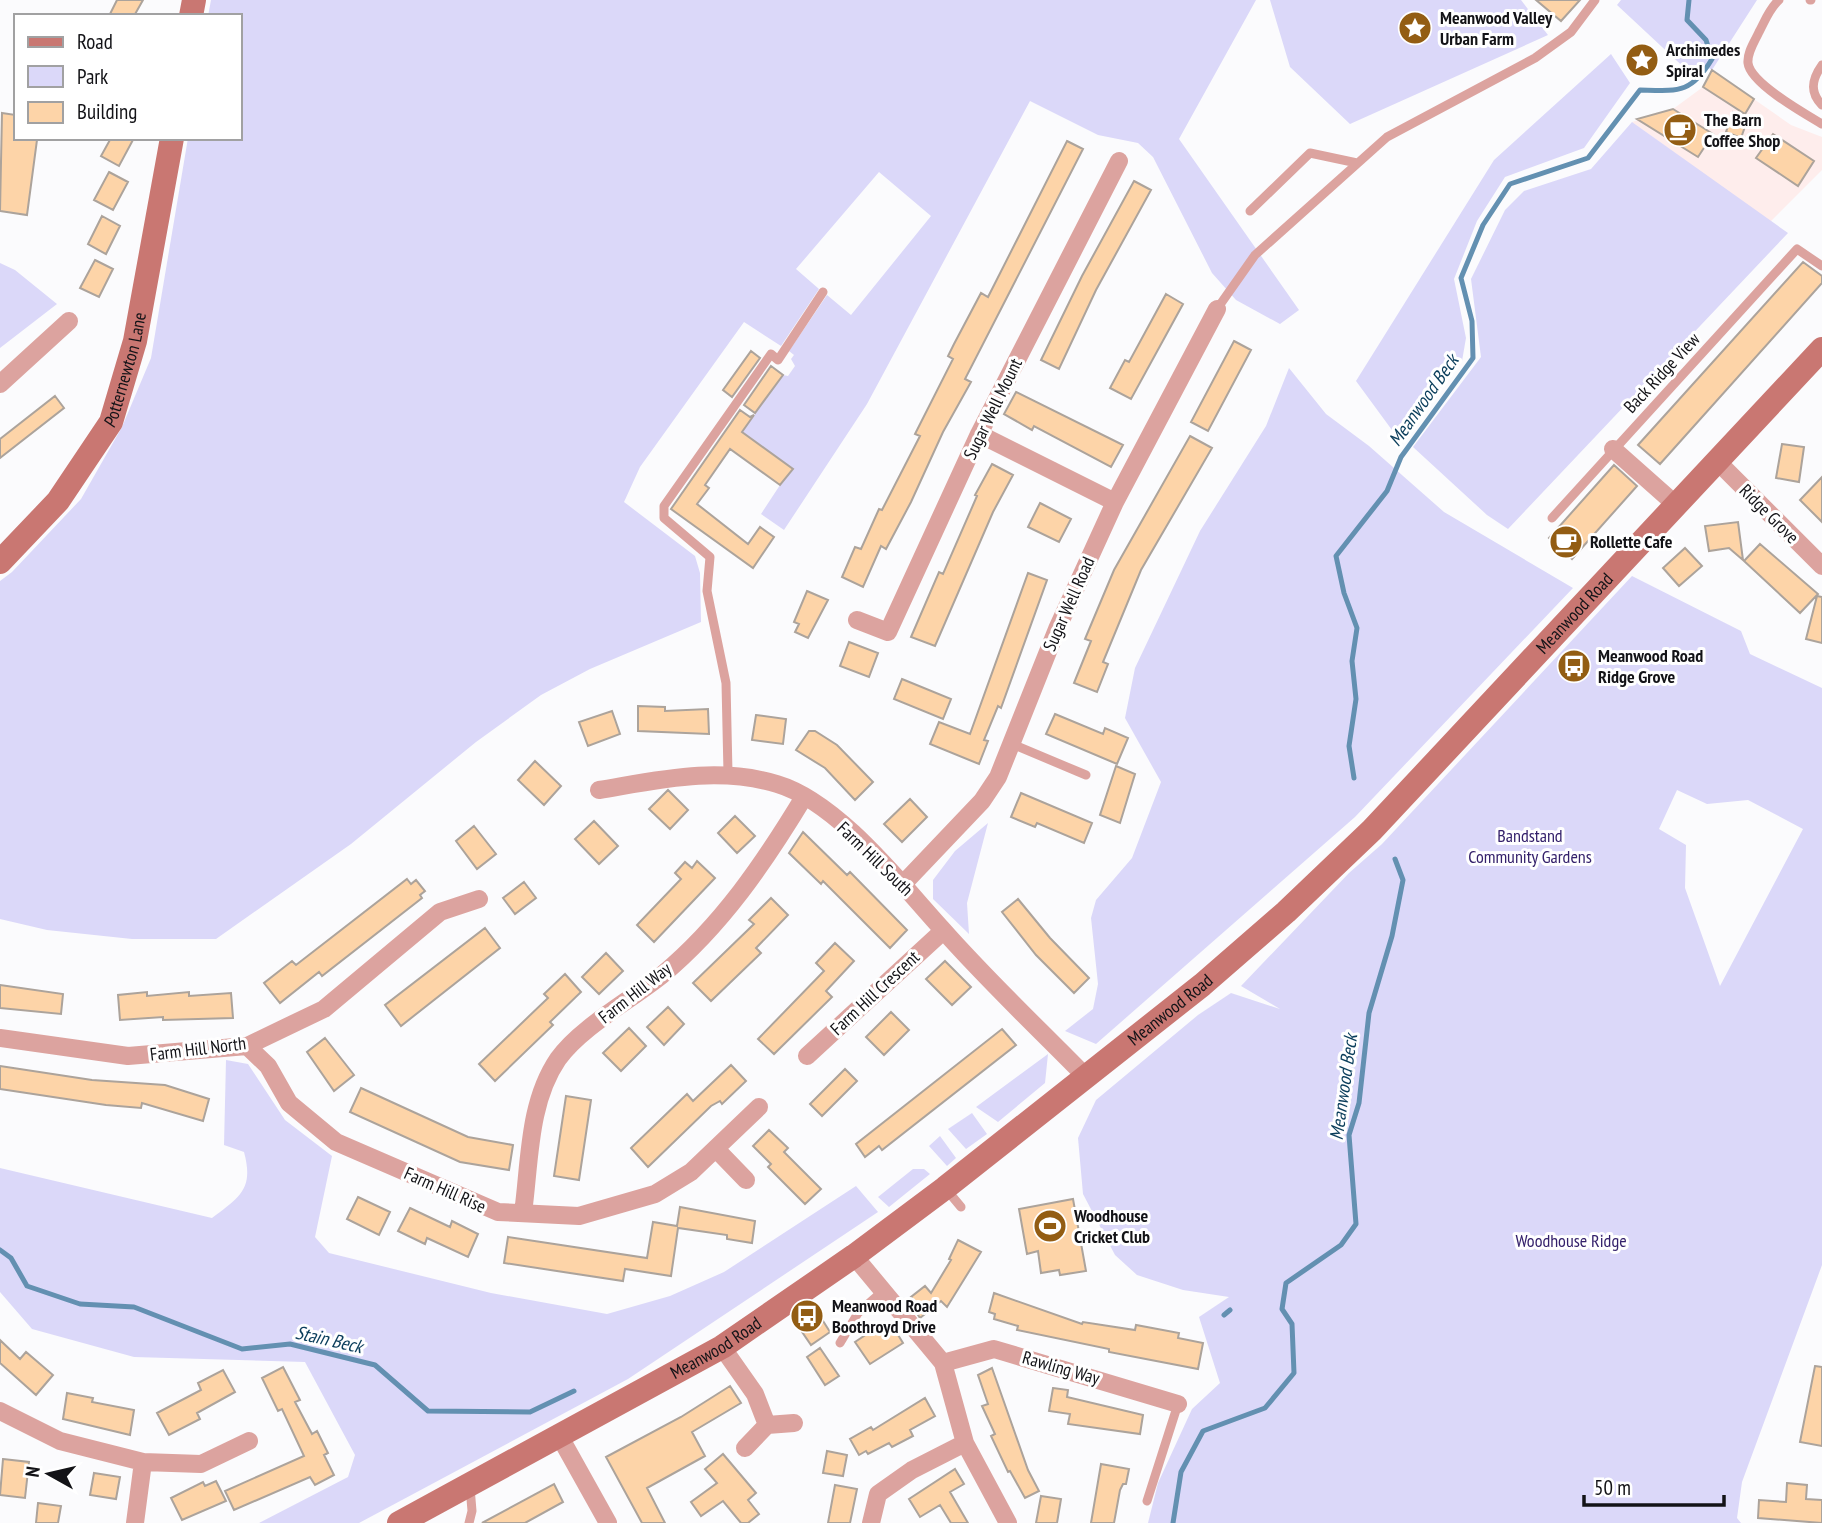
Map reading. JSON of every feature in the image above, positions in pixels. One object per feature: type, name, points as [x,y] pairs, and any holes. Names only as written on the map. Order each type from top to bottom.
[{"type":"street","name":"Potternewton Lane","points":[[0,562],[58,501],[111,422],[135,341],[172,140]]},
{"type":"street","name":"Sugar Well Mount","points":[[857,620],[888,632],[979,434],[1119,161]]},
{"type":"street","name":"Sugar Well Road","points":[[904,883],[982,801],[998,777],[1057,629],[1115,502],[1217,309]]},
{"type":"street","points":[[0,384],[69,321]]},
{"type":"street","name":"Meanwood Road","points":[[399,1523],[470,1487],[722,1347],[854,1256],[1087,1078],[1286,912],[1372,830],[1822,349]]},
{"type":"street","points":[[979,434],[1115,502]]},
{"type":"street","points":[[1613,449],[1675,504]]},
{"type":"street","name":"Ridge Grove","points":[[1717,461],[1822,566]]},
{"type":"street","name":"Farm Hill South","points":[[599,790],[680,776],[728,773],[779,785],[804,797],[843,826],[904,883],[943,930],[1087,1078]]},
{"type":"street","name":"Farm Hill Way","points":[[523,1213],[537,1104],[559,1058],[600,1020],[662,975],[725,915],[773,849],[804,797]]},
{"type":"street","name":"Farm Hill North","points":[[0,1038],[128,1056],[247,1046],[324,1009],[440,912],[479,899]]},
{"type":"street","name":"Farm Hill Crescent","points":[[807,1056],[943,930]]},
{"type":"street","name":"Farm Hill Rise","points":[[247,1046],[268,1066],[289,1103],[336,1142],[498,1212],[579,1216],[654,1194],[691,1172],[760,1107]]},
{"type":"street","points":[[716,1149],[746,1180]]},
{"type":"street","points":[[854,1256],[943,1363],[965,1443],[1008,1523]]},
{"type":"street","points":[[722,1347],[755,1394],[767,1425]]},
{"type":"street","name":"Rawling Way","points":[[943,1363],[994,1349],[1178,1404]]},
{"type":"street","points":[[0,1411],[60,1441],[142,1462],[201,1464],[249,1441]]},
{"type":"street","points":[[745,1448],[767,1425],[794,1423]]},
{"type":"street","points":[[560,1437],[608,1523]]},
{"type":"street","points":[[870,1523],[878,1494],[912,1470],[965,1443]]},
{"type":"street","points":[[135,1523],[142,1462]]},
{"type":"lane","points":[[1217,309],[1255,255],[1387,137],[1535,58],[1571,32],[1595,0]]},
{"type":"lane","points":[[1779,0],[1772,6],[1750,51],[1748,63],[1751,72],[1780,98],[1822,124]]},
{"type":"lane","points":[[1822,65],[1813,82],[1813,93],[1822,105]]},
{"type":"lane","points":[[1250,211],[1310,153],[1357,163]]},
{"type":"lane","name":"Back Ridge View","points":[[1552,518],[1797,249],[1822,266]]},
{"type":"lane","points":[[728,773],[726,683],[707,591],[710,557],[664,518],[664,506],[771,354],[778,360],[822,292]]},
{"type":"lane","points":[[1012,744],[1086,775]]},
{"type":"lane","points":[[945,1188],[961,1207]]},
{"type":"lane","points":[[840,1343],[858,1313],[883,1291]]},
{"type":"lane","points":[[1146,1501],[1178,1404]]},
{"type":"lane","points":[[469,1523],[472,1511],[470,1487]]},
{"type":"shaded area","points":[[1712,70],[1791,125],[1822,137],[1822,170],[1770,222],[1632,122],[1673,109],[1703,87]]},
{"type":"green space","points":[[211,0],[1256,0],[1179,139],[1299,310],[1280,324],[1236,300],[1212,273],[1153,157],[1138,143],[1098,135],[1030,101],[867,404],[784,530],[761,514],[780,485],[742,432],[783,375],[788,376],[795,366],[791,359],[794,355],[789,351],[827,295],[851,315],[931,216],[879,172],[796,269],[819,289],[781,346],[744,322],[640,467],[624,502],[695,556],[700,573],[701,622],[590,669],[541,695],[476,742],[351,844],[216,939],[132,939],[47,930],[0,919],[0,581],[12,572],[81,499],[122,427],[151,358],[188,140],[242,140],[242,14],[208,14]]},
{"type":"green space","points":[[1270,0],[1521,0],[1548,35],[1350,124],[1290,67]]},
{"type":"green space","points":[[1621,0],[1757,0],[1712,70],[1700,63],[1697,73],[1691,74],[1617,5]]},
{"type":"green space","points":[[1611,54],[1630,83],[1584,148],[1505,177],[1477,221],[1454,279],[1466,338],[1462,361],[1400,441],[1356,381],[1494,160]]},
{"type":"green space","points":[[1632,122],[1788,233],[1508,529],[1487,515],[1413,447],[1481,357],[1471,279],[1505,210],[1524,191],[1591,169]]},
{"type":"green space","points":[[0,263],[15,270],[57,304],[0,348]]},
{"type":"green space","points":[[1289,368],[1326,414],[1369,446],[1444,512],[1573,588],[1355,817],[1096,1044],[1065,1031],[1093,1009],[1098,984],[1091,918],[1096,900],[1132,858],[1161,782],[1125,718],[1135,668],[1200,531],[1266,426]]},
{"type":"green space","name":"Woodhouse Ridge","points":[[1632,576],[1741,631],[1750,654],[1822,688],[1822,1265],[1742,1482],[1737,1518],[1741,1523],[1148,1523],[1158,1483],[1192,1409],[1220,1383],[1199,1317],[1229,1297],[1183,1290],[1137,1275],[1115,1255],[1083,1194],[1078,1138],[1096,1100],[1198,1015],[1231,993],[1280,1009],[1241,986],[1349,873],[1382,844]],"holes":[[[1677,790],[1707,804],[1748,800],[1803,829],[1720,986],[1685,888],[1686,845],[1659,829]]]},
{"type":"green space","points":[[988,823],[967,903],[969,934],[933,899],[933,880],[955,851]]},
{"type":"green space","points":[[1048,1054],[1045,1083],[998,1122],[976,1107]]},
{"type":"green space","points":[[226,1060],[248,1064],[285,1120],[332,1156],[315,1237],[329,1253],[491,1293],[607,1314],[670,1296],[724,1272],[856,1186],[878,1212],[628,1379],[359,1523],[259,1523],[348,1477],[355,1455],[305,1362],[134,1357],[32,1329],[0,1292],[0,1168],[212,1218],[237,1198],[246,1184],[247,1165],[244,1152],[224,1145]]},
{"type":"green space","points":[[972,1113],[987,1134],[966,1149],[948,1129]]},
{"type":"green space","points":[[940,1136],[956,1158],[947,1166],[929,1146]]},
{"type":"green space","points":[[913,1169],[924,1169],[930,1174],[889,1207],[878,1197]]},
{"type":"building","points":[[117,0],[143,0],[135,14],[110,14]]},
{"type":"building","points":[[1536,0],[1580,0],[1561,21]]},
{"type":"building","points":[[1712,70],[1754,99],[1745,114],[1703,87]]},
{"type":"building","name":"The Barn Coffee Shop","points":[[1673,109],[1713,134],[1698,157],[1637,119]]},
{"type":"building","points":[[1733,112],[1748,118],[1741,138],[1726,132]]},
{"type":"building","points":[[2,113],[14,115],[14,140],[37,140],[27,215],[0,211]]},
{"type":"building","points":[[1773,134],[1814,161],[1798,186],[1756,158]]},
{"type":"building","points":[[110,140],[133,140],[119,166],[101,156]]},
{"type":"building","points":[[1067,141],[1083,149],[965,379],[971,382],[943,432],[911,502],[886,549],[881,546],[863,587],[842,577],[855,547],[861,549],[879,509],[882,510],[920,436],[915,434],[953,359],[948,356],[954,344],[981,293],[988,297]]},
{"type":"building","points":[[109,172],[128,182],[113,210],[94,200]]},
{"type":"building","points":[[1134,181],[1151,190],[1096,290],[1059,369],[1041,360],[1082,276]]},
{"type":"building","points":[[102,216],[120,226],[106,254],[88,244]]},
{"type":"building","points":[[95,260],[113,269],[99,297],[80,288]]},
{"type":"building","points":[[1803,262],[1822,276],[1822,283],[1660,464],[1638,445]]},
{"type":"building","points":[[1166,294],[1183,304],[1131,399],[1110,388],[1125,360],[1129,362]]},
{"type":"building","points":[[1234,341],[1251,350],[1208,431],[1191,422]]},
{"type":"building","points":[[751,351],[760,358],[732,397],[723,390]]},
{"type":"building","points":[[771,366],[783,375],[755,413],[744,405]]},
{"type":"building","points":[[1016,392],[1123,445],[1111,467],[1034,426],[1032,430],[1004,414]]},
{"type":"building","points":[[55,396],[64,408],[0,458],[0,439]]},
{"type":"building","points":[[740,410],[750,417],[754,415],[742,432],[793,469],[780,485],[730,449],[705,485],[709,488],[697,504],[748,544],[760,527],[774,537],[753,568],[671,509]]},
{"type":"building","points":[[1190,436],[1212,448],[1141,570],[1103,662],[1108,664],[1097,692],[1074,683],[1091,641],[1085,639],[1114,570]]},
{"type":"building","points":[[1782,444],[1804,447],[1799,482],[1776,478]]},
{"type":"building","points":[[992,464],[1013,475],[993,512],[935,646],[911,637],[939,572],[943,574],[977,496],[975,495]]},
{"type":"building","points":[[1614,465],[1637,486],[1572,559],[1549,538]]},
{"type":"building","points":[[1822,477],[1822,522],[1800,500]]},
{"type":"building","points":[[1040,503],[1071,519],[1059,542],[1028,527]]},
{"type":"building","points":[[1738,522],[1743,560],[1729,548],[1709,551],[1705,526]]},
{"type":"building","points":[[1760,544],[1818,594],[1800,613],[1744,561]]},
{"type":"building","points":[[1685,548],[1702,566],[1679,586],[1663,568]]},
{"type":"building","points":[[1028,573],[1047,580],[1001,708],[998,706],[984,740],[988,741],[979,764],[930,744],[939,722],[970,734]]},
{"type":"building","points":[[807,591],[828,600],[808,638],[795,632],[799,624],[794,622]]},
{"type":"building","points":[[1817,596],[1822,597],[1822,643],[1806,639]]},
{"type":"building","points":[[849,642],[878,653],[869,677],[840,666]]},
{"type":"building","points":[[902,679],[951,699],[943,719],[894,699]]},
{"type":"building","points":[[638,706],[665,707],[665,711],[708,709],[709,734],[638,731]]},
{"type":"building","points":[[612,711],[620,734],[588,746],[579,722]]},
{"type":"building","points":[[1055,714],[1103,734],[1105,728],[1128,738],[1117,764],[1046,734]]},
{"type":"building","points":[[756,715],[786,719],[783,744],[752,740]]},
{"type":"building","points":[[809,731],[815,731],[837,745],[873,782],[855,800],[825,768],[796,750]]},
{"type":"building","points":[[535,761],[561,786],[544,805],[518,780]]},
{"type":"building","points":[[1116,766],[1135,774],[1120,823],[1100,815]]},
{"type":"building","points":[[668,790],[688,810],[670,829],[649,809]]},
{"type":"building","points":[[1021,793],[1092,823],[1084,843],[1037,823],[1035,827],[1011,817]]},
{"type":"building","points":[[910,799],[927,817],[902,842],[884,824]]},
{"type":"building","points":[[735,816],[755,836],[737,853],[718,833]]},
{"type":"building","points":[[594,821],[618,846],[599,864],[575,839]]},
{"type":"building","points":[[474,826],[496,854],[477,869],[456,841]]},
{"type":"building","points":[[803,832],[847,875],[850,872],[907,930],[890,948],[823,881],[821,884],[789,853]]},
{"type":"building","points":[[697,861],[715,878],[654,942],[637,925],[681,879],[675,873],[685,862],[692,868]]},
{"type":"building","points":[[407,879],[411,884],[416,880],[425,891],[420,895],[422,898],[322,976],[319,972],[280,1003],[264,983],[292,961],[296,965]]},
{"type":"building","points":[[524,882],[536,898],[515,914],[503,898]]},
{"type":"building","points":[[771,898],[788,915],[756,948],[761,953],[711,1001],[693,983],[754,924],[749,920]]},
{"type":"building","points":[[1018,899],[1050,938],[1089,978],[1074,993],[1036,955],[1002,912]]},
{"type":"building","points":[[485,928],[500,948],[401,1026],[385,1005]]},
{"type":"building","points":[[835,943],[854,961],[826,991],[832,997],[774,1054],[758,1039],[824,971],[816,963]]},
{"type":"building","points":[[606,953],[623,971],[599,994],[582,977]]},
{"type":"building","points":[[945,961],[971,987],[952,1005],[926,979]]},
{"type":"building","points":[[565,974],[581,992],[550,1022],[553,1025],[495,1081],[479,1064],[548,998],[544,994]]},
{"type":"building","points":[[0,985],[63,994],[61,1014],[0,1008]]},
{"type":"building","points":[[147,992],[147,996],[189,992],[189,996],[231,993],[233,1018],[163,1020],[163,1017],[120,1020],[118,995]]},
{"type":"building","points":[[668,1007],[684,1024],[664,1045],[647,1027]]},
{"type":"building","points":[[891,1012],[909,1030],[884,1055],[866,1037]]},
{"type":"building","points":[[629,1028],[646,1046],[621,1071],[603,1053]]},
{"type":"building","points":[[1002,1029],[1016,1045],[882,1150],[879,1146],[865,1157],[856,1144]]},
{"type":"building","points":[[325,1038],[354,1075],[334,1091],[307,1052]]},
{"type":"building","points":[[731,1065],[746,1081],[722,1104],[720,1101],[711,1106],[648,1167],[631,1148],[687,1094],[693,1101]]},
{"type":"building","points":[[0,1066],[92,1080],[165,1085],[209,1099],[203,1121],[142,1103],[141,1108],[106,1105],[0,1089]]},
{"type":"building","points":[[845,1069],[857,1081],[822,1116],[810,1104]]},
{"type":"building","points":[[361,1088],[468,1137],[513,1145],[509,1170],[460,1162],[350,1112]]},
{"type":"building","points":[[566,1096],[591,1100],[579,1180],[554,1176]]},
{"type":"building","points":[[769,1130],[788,1148],[784,1152],[821,1189],[805,1204],[768,1167],[771,1164],[753,1146]]},
{"type":"building","points":[[358,1197],[390,1212],[379,1235],[347,1219]]},
{"type":"building","name":"Woodhouse Cricket Club","points":[[1073,1199],[1086,1271],[1060,1275],[1059,1270],[1041,1273],[1038,1251],[1027,1254],[1019,1209]]},
{"type":"building","points":[[680,1207],[755,1221],[752,1243],[727,1239],[727,1235],[678,1228],[671,1276],[625,1269],[623,1281],[504,1263],[508,1237],[647,1258],[653,1222],[677,1226]]},
{"type":"building","points":[[410,1208],[450,1227],[452,1221],[478,1234],[468,1257],[427,1238],[425,1244],[398,1231]]},
{"type":"building","points":[[958,1240],[981,1252],[947,1307],[941,1301],[920,1318],[918,1315],[921,1309],[911,1297],[925,1286],[931,1293],[951,1260],[949,1259]]},
{"type":"building","points":[[994,1293],[1082,1324],[1135,1330],[1136,1325],[1179,1333],[1178,1338],[1203,1343],[1198,1369],[1109,1352],[1109,1349],[1017,1330],[1018,1326],[994,1319],[995,1314],[989,1312]]},
{"type":"building","points":[[818,1313],[830,1332],[811,1345],[798,1326]]},
{"type":"building","points":[[882,1324],[888,1334],[895,1330],[903,1343],[870,1364],[855,1342]]},
{"type":"building","points":[[0,1340],[20,1359],[26,1352],[53,1375],[36,1395],[0,1363]]},
{"type":"building","points":[[820,1348],[839,1376],[825,1385],[807,1357]]},
{"type":"building","points":[[1815,1366],[1822,1367],[1822,1446],[1800,1442]]},
{"type":"building","points":[[283,1367],[300,1400],[295,1402],[312,1434],[317,1431],[328,1453],[324,1455],[334,1475],[315,1485],[310,1477],[234,1510],[225,1491],[304,1456],[282,1409],[278,1411],[262,1378]]},
{"type":"building","points":[[992,1368],[1028,1470],[1039,1491],[1025,1498],[1010,1471],[1008,1472],[991,1436],[995,1434],[982,1406],[988,1404],[978,1375]]},
{"type":"building","points":[[223,1370],[235,1392],[197,1413],[200,1419],[169,1435],[157,1413],[201,1390],[198,1383]]},
{"type":"building","points":[[730,1386],[741,1403],[692,1432],[705,1456],[647,1488],[665,1523],[642,1523],[606,1457],[681,1417]]},
{"type":"building","points":[[1053,1388],[1068,1390],[1067,1397],[1143,1415],[1140,1434],[1068,1424],[1070,1414],[1049,1411]]},
{"type":"building","points":[[67,1393],[93,1398],[92,1402],[134,1410],[130,1435],[63,1419]]},
{"type":"building","points":[[925,1398],[935,1416],[910,1430],[913,1436],[892,1447],[889,1443],[868,1454],[866,1451],[859,1455],[850,1439],[871,1427],[873,1430]]},
{"type":"building","points":[[827,1451],[847,1455],[843,1476],[823,1473]]},
{"type":"building","points":[[723,1454],[756,1493],[748,1500],[759,1514],[748,1523],[741,1523],[723,1501],[701,1516],[691,1502],[717,1483],[705,1469]]},
{"type":"building","points":[[3,1459],[29,1462],[25,1498],[0,1495]]},
{"type":"building","points":[[1101,1464],[1129,1469],[1126,1484],[1123,1484],[1120,1490],[1114,1523],[1091,1523]]},
{"type":"building","points":[[955,1469],[964,1484],[950,1492],[968,1523],[951,1523],[940,1505],[920,1517],[909,1499]]},
{"type":"building","points":[[94,1473],[120,1477],[116,1499],[90,1495]]},
{"type":"building","points":[[216,1481],[226,1501],[182,1520],[171,1498],[203,1482],[205,1486]]},
{"type":"building","points":[[1787,1483],[1807,1485],[1806,1499],[1822,1500],[1822,1523],[1758,1518],[1759,1500],[1786,1502]]},
{"type":"building","points":[[554,1484],[563,1502],[525,1523],[482,1523]]},
{"type":"building","points":[[835,1485],[857,1489],[850,1523],[828,1523]]},
{"type":"building","points":[[1041,1496],[1061,1499],[1057,1523],[1036,1523]]},
{"type":"building","points":[[38,1503],[61,1506],[58,1523],[36,1523]]},
{"type":"waterway","name":"Meanwood Beck","points":[[1354,778],[1349,746],[1356,699],[1352,661],[1357,628],[1344,593],[1336,556],[1387,491],[1401,457],[1473,358],[1472,321],[1461,278],[1483,225],[1510,184],[1588,158],[1640,90],[1674,90],[1697,79],[1712,59],[1706,40],[1687,20],[1689,0]]},
{"type":"waterway","name":"Meanwood Beck","points":[[1173,1523],[1181,1472],[1203,1431],[1265,1408],[1294,1373],[1292,1324],[1282,1309],[1286,1283],[1341,1245],[1356,1224],[1349,1135],[1359,1103],[1369,1013],[1392,936],[1403,880],[1395,859]]},
{"type":"waterway","name":"Stain Beck","points":[[0,1250],[11,1258],[27,1286],[80,1304],[134,1307],[242,1349],[290,1344],[375,1365],[428,1411],[530,1412],[574,1391]]},
{"type":"waterway","points":[[1224,1315],[1230,1310]]},
{"type":"place","name":"Meanwood Valley Urban Farm","points":[[1415,28]]},
{"type":"place","name":"Archimedes Spiral","points":[[1642,60]]},
{"type":"place","name":"The Barn Coffee Shop","points":[[1680,130]]},
{"type":"place","name":"Rollette Cafe","points":[[1566,542]]},
{"type":"place","name":"Meanwood Road Ridge Grove","points":[[1574,666]]},
{"type":"place","name":"Woodhouse Cricket Club","points":[[1050,1226]]},
{"type":"place","name":"Meanwood Road Boothroyd Drive","points":[[807,1316]]},
{"type":"park label","name":"Bandstand Community Gardens","points":[[1530,846]]}]
